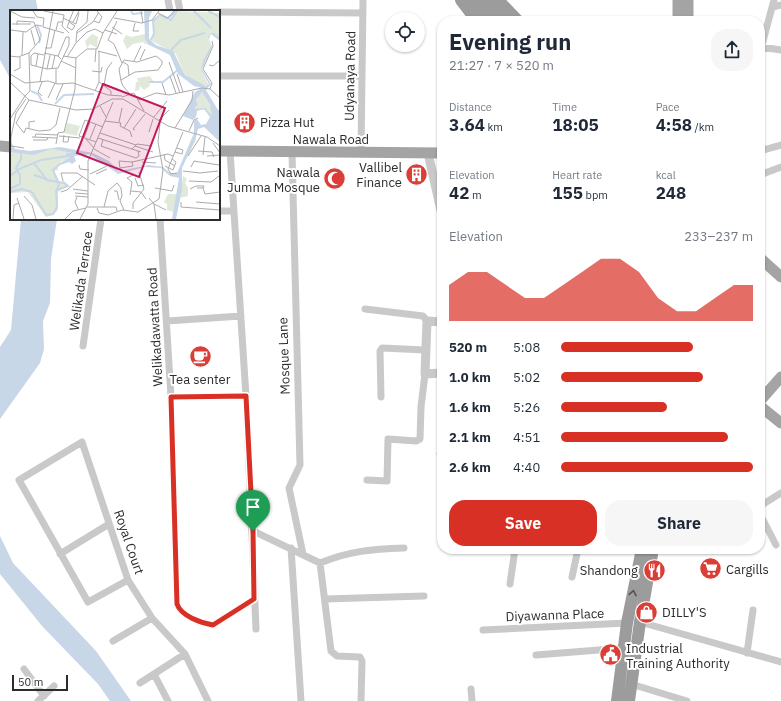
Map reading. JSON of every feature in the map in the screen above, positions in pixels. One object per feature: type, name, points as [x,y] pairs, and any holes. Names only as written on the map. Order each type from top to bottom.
[{"type":"highway","points":[[461,0],[473,16]]},
{"type":"highway","points":[[473,0],[485,16]]},
{"type":"highway","points":[[486,0],[500,16]]},
{"type":"highway","points":[[498,1],[507,16]]},
{"type":"highway","points":[[498,1],[513,16]]},
{"type":"highway","points":[[617,701],[627,624],[641,554]]},
{"type":"highway","points":[[629,701],[640,622],[653,554]]},
{"type":"main road","points":[[678,0],[678,16]]},
{"type":"main road","points":[[688,0],[688,16]]},
{"type":"main road","points":[[0,146],[10,147]]},
{"type":"main road","name":"Nawala Road","points":[[224,151],[292,153],[437,153]]},
{"type":"main road","points":[[765,263],[781,277]]},
{"type":"main road","points":[[765,395],[781,377]]},
{"type":"main road","points":[[765,410],[781,423]]},
{"type":"street","points":[[168,0],[170,10]]},
{"type":"street","points":[[178,0],[180,10]]},
{"type":"street","name":"Udyanaya Road","points":[[361,153],[363,0]]},
{"type":"street","points":[[765,36],[774,4],[781,6]]},
{"type":"street","points":[[220,12],[363,13]]},
{"type":"street","points":[[765,50],[781,50]]},
{"type":"street","points":[[220,76],[362,76]]},
{"type":"street","points":[[765,150],[781,145]]},
{"type":"street","points":[[224,151],[233,211],[241,316],[253,531],[256,629]]},
{"type":"street","name":"Mosque Lane","points":[[292,153],[300,465],[289,488],[303,554]]},
{"type":"street","points":[[428,153],[437,193]]},
{"type":"street","points":[[765,173],[781,167]]},
{"type":"street","points":[[220,211],[233,211]]},
{"type":"street","name":"Welikada Terrace","points":[[83,346],[101,220]]},
{"type":"street","name":"Welikadawatta Road","points":[[160,220],[171,397],[176,597],[179,610],[184,614],[213,625],[254,599]]},
{"type":"street","points":[[365,309],[423,316],[427,321],[425,374],[420,407],[420,439],[416,441],[388,439],[387,481],[367,480]]},
{"type":"street","points":[[167,321],[241,316]]},
{"type":"street","points":[[427,321],[437,322]]},
{"type":"street","points":[[382,397],[380,351],[382,348],[425,350]]},
{"type":"street","points":[[425,374],[437,373]]},
{"type":"street","points":[[171,397],[246,396]]},
{"type":"street","name":"Royal Court","points":[[60,554],[19,480],[82,442],[128,580],[152,618],[185,654],[208,701]]},
{"type":"street","points":[[765,503],[781,493]]},
{"type":"street","points":[[109,524],[60,554],[88,602],[128,580]]},
{"type":"street","points":[[765,524],[776,545]]},
{"type":"street","points":[[253,531],[320,563],[341,555],[370,549],[404,548]]},
{"type":"street","points":[[291,548],[301,701]]},
{"type":"street","points":[[510,584],[514,554]]},
{"type":"street","points":[[572,577],[577,554]]},
{"type":"street","points":[[320,563],[326,599],[331,651],[337,656],[356,656],[362,660],[361,701]]},
{"type":"street","points":[[326,599],[424,596]]},
{"type":"street","points":[[747,653],[753,610]]},
{"type":"street","points":[[112,641],[152,618]]},
{"type":"street","points":[[640,622],[781,662]]},
{"type":"street","name":"Diyawanna Place","points":[[483,630],[627,624]]},
{"type":"street","points":[[536,655],[624,648]]},
{"type":"street","points":[[140,683],[185,654]]},
{"type":"street","points":[[24,669],[41,698],[54,686]]},
{"type":"street","points":[[154,674],[168,701]]},
{"type":"street","points":[[631,684],[687,701]]},
{"type":"street","points":[[471,689],[472,701]]},
{"type":"water","points":[[0,0],[36,0],[38,10],[10,10],[10,78],[0,60]]},
{"type":"water","points":[[21,220],[57,220],[51,259],[50,303],[43,321],[44,349],[40,363],[0,419],[0,347],[11,330]]},
{"type":"water","points":[[0,536],[13,563],[96,651],[131,701],[110,701],[98,684],[42,626],[0,574]]},
{"type":"place","name":"Pizza Hut","points":[[245,122]]},
{"type":"place","name":"Vallibel Finance","points":[[417,174]]},
{"type":"place","name":"Nawala Jumma Mosque","points":[[335,179]]},
{"type":"place","name":"Tea senter","points":[[200,357]]},
{"type":"place","name":"Cargills","points":[[711,569]]},
{"type":"place","name":"Shandong","points":[[654,570]]},
{"type":"place","name":"DILLY'S","points":[[646,612]]},
{"type":"place","name":"Industrial Training Authority","points":[[610,655]]},
{"type":"route","points":[[246,396],[253,531],[254,599],[213,625],[184,614],[179,610],[177,604],[174,541],[171,397],[246,396]]}]
